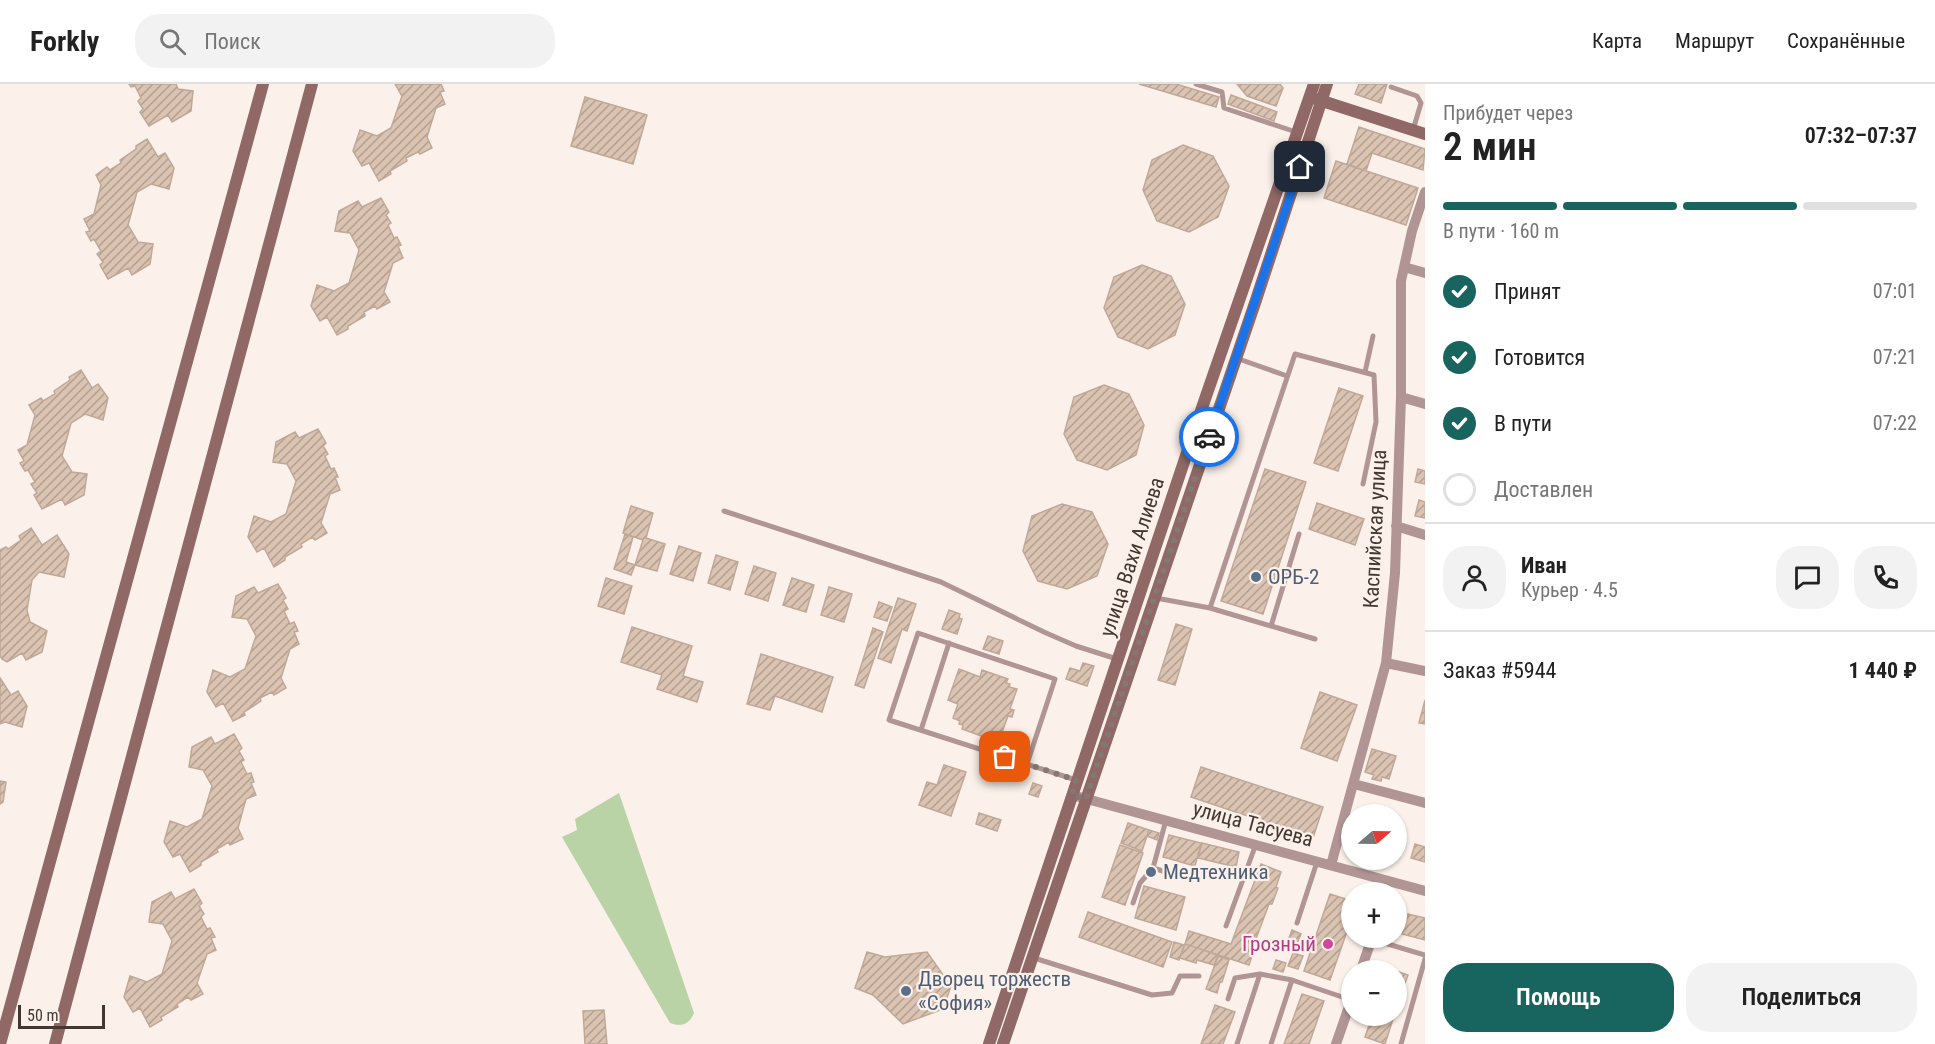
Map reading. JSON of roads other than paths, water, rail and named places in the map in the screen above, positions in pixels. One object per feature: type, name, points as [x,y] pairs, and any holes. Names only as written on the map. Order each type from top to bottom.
[{"type":"main road","points":[[0,1044],[263,84]]},
{"type":"main road","points":[[55,1044],[312,84]]},
{"type":"main road","name":"улица Вахи Алиева","points":[[1003,1044],[1236,358],[1316,99],[1314,84]]},
{"type":"main road","name":"улица Вахи Алиева","points":[[989,1044],[1204,402],[1298,133],[1316,99],[1327,84]]},
{"type":"main road","points":[[1316,99],[1419,132]]},
{"type":"street","name":"Каспийская улица","points":[[1331,865],[1386,663],[1395,573],[1401,398],[1401,281],[1412,231],[1425,192]]},
{"type":"street","points":[[1404,267],[1425,273]]},
{"type":"street","points":[[1401,398],[1425,404]]},
{"type":"street","points":[[1396,526],[1425,535]]},
{"type":"street","points":[[1386,663],[1425,672]]},
{"type":"street","points":[[1353,784],[1425,803]]},
{"type":"street","name":"улица Тасуева","points":[[1072,795],[1425,891]]},
{"type":"street","points":[[1336,1044],[1342,1026]]},
{"type":"lane","points":[[1196,84],[1222,92],[1224,108],[1298,133]]},
{"type":"lane","points":[[1391,87],[1417,96],[1421,103],[1419,132]]},
{"type":"lane","points":[[1365,372],[1373,336]]},
{"type":"lane","points":[[1210,608],[1295,354],[1374,375],[1376,422],[1364,484]]},
{"type":"lane","points":[[1236,358],[1287,376]]},
{"type":"lane","points":[[724,511],[941,582],[1076,646],[1119,659]]},
{"type":"lane","points":[[1271,626],[1299,534]]},
{"type":"lane","points":[[1154,598],[1210,608],[1315,639]]},
{"type":"lane","points":[[1027,764],[1055,679],[918,633],[889,720],[1076,780]]},
{"type":"lane","points":[[921,730],[949,643]]},
{"type":"lane","points":[[1133,903],[1140,883],[1153,868],[1166,820]]},
{"type":"lane","points":[[1226,926],[1256,844]]},
{"type":"lane","points":[[1297,923],[1317,861]]},
{"type":"lane","points":[[1153,868],[1176,875]]},
{"type":"lane","points":[[1403,948],[1425,955]]},
{"type":"lane","points":[[1032,958],[1152,995],[1172,993],[1180,976],[1199,976]]},
{"type":"lane","points":[[1401,1044],[1425,959]]},
{"type":"lane","points":[[1237,1044],[1260,974]]},
{"type":"lane","points":[[1228,999],[1235,978],[1260,974],[1341,996]]},
{"type":"lane","points":[[1271,1044],[1292,981]]},
{"type":"place","name":"ОРБ-2","points":[[1256,577]]},
{"type":"place","name":"Медтехника","points":[[1151,872]]},
{"type":"place","name":"Грозный","points":[[1328,944]]},
{"type":"place","name":"Дворец торжеств «София»","points":[[906,991]]}]
